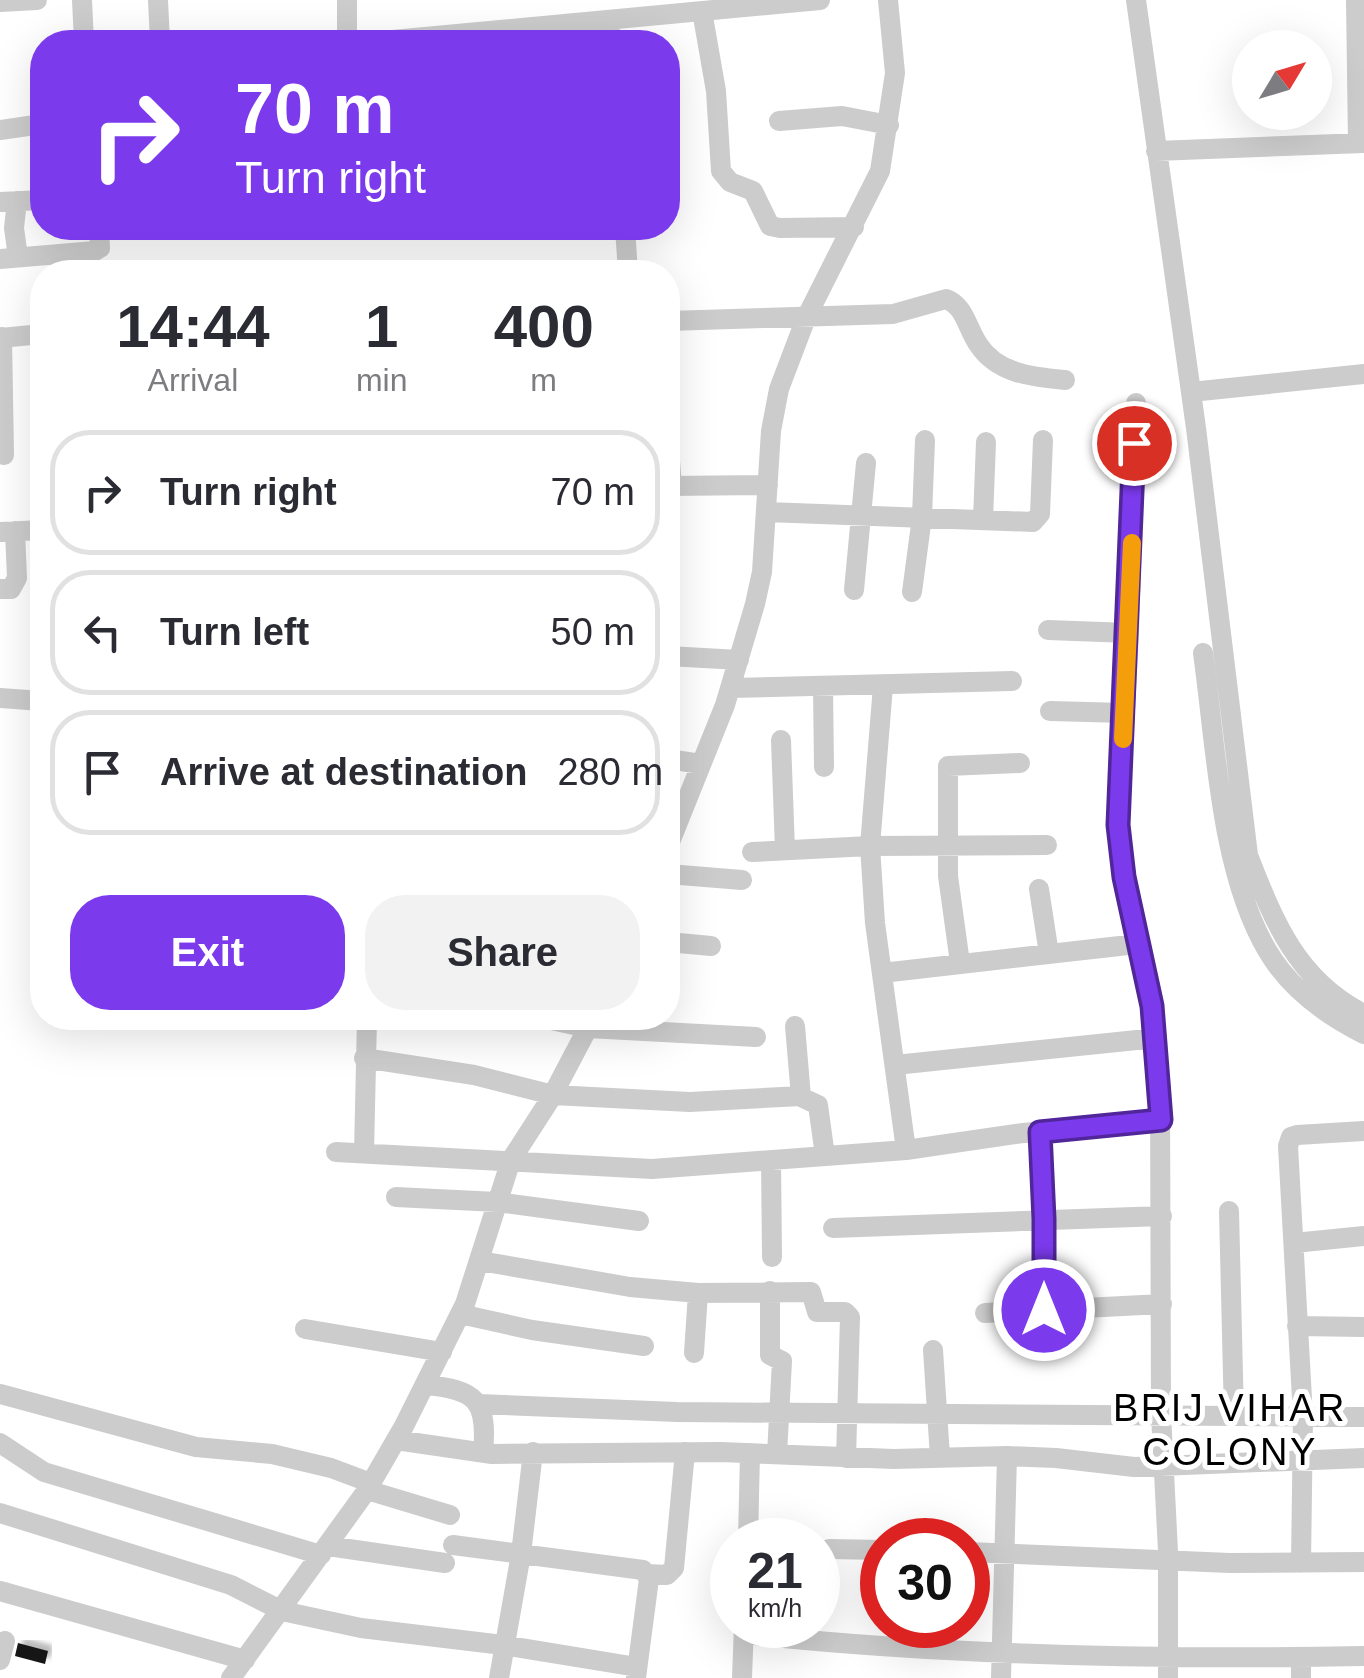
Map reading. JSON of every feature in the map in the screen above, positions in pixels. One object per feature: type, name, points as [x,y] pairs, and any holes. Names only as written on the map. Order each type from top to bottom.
[{"type":"street","points":[[0,2],[38,0]]},
{"type":"street","points":[[82,0],[83,30]]},
{"type":"street","points":[[158,0],[159,30]]},
{"type":"street","points":[[346,0],[347,30]]},
{"type":"street","points":[[500,30],[609,20],[633,8],[702,11],[820,0]]},
{"type":"street","points":[[680,800],[701,764],[730,688],[762,572],[774,407],[806,318],[880,171],[895,73],[888,0]]},
{"type":"street","points":[[1136,0],[1191,392],[1248,855],[1274,917],[1309,974],[1332,996],[1364,1014]]},
{"type":"street","points":[[1156,151],[1361,143],[1356,0]]},
{"type":"street","points":[[702,11],[711,52],[720,171],[724,178],[753,191],[770,226],[854,227]]},
{"type":"street","points":[[609,20],[610,30]]},
{"type":"street","points":[[779,121],[842,116],[889,125]]},
{"type":"street","points":[[0,130],[30,126]]},
{"type":"street","points":[[8,201],[14,235],[9,258],[95,251],[100,248],[100,240]]},
{"type":"street","points":[[680,321],[906,312],[946,299],[961,310],[978,346],[990,359],[1028,376],[1065,380]]},
{"type":"street","points":[[4,455],[1,338],[30,335]]},
{"type":"street","points":[[1191,392],[1364,374]]},
{"type":"street","points":[[1136,403],[1118,825],[1124,877],[1156,1038],[1161,1120],[1161,1414],[1168,1668]]},
{"type":"street","points":[[912,592],[922,517],[926,440]]},
{"type":"street","points":[[767,512],[1033,522],[1038,518],[1042,440]]},
{"type":"street","points":[[984,520],[986,442]]},
{"type":"street","points":[[854,590],[866,463]]},
{"type":"street","points":[[680,486],[768,485]]},
{"type":"street","points":[[0,589],[15,585],[8,532]]},
{"type":"street","points":[[1048,630],[1129,632]]},
{"type":"street","points":[[1203,653],[1234,870],[1248,910],[1267,952],[1293,984],[1325,1012],[1364,1034]]},
{"type":"street","points":[[680,657],[739,660]]},
{"type":"street","points":[[730,688],[1012,681]]},
{"type":"street","points":[[883,686],[870,846],[882,973],[906,1150]]},
{"type":"street","points":[[823,687],[824,768]]},
{"type":"street","points":[[0,698],[30,700]]},
{"type":"street","points":[[1050,711],[1124,713]]},
{"type":"street","points":[[781,740],[786,850]]},
{"type":"street","points":[[680,761],[701,764]]},
{"type":"street","points":[[960,963],[948,876],[948,766],[1020,763]]},
{"type":"street","points":[[752,852],[1047,844]]},
{"type":"street","points":[[680,875],[742,880]]},
{"type":"street","points":[[1038,889],[1049,954]]},
{"type":"street","points":[[680,943],[710,946]]},
{"type":"street","points":[[882,973],[1137,944]]},
{"type":"street","points":[[796,1026],[802,1096]]},
{"type":"street","points":[[364,1153],[365,1030]]},
{"type":"street","points":[[231,1678],[324,1551],[396,1440],[460,1314],[510,1160],[553,1095],[587,1030]]},
{"type":"street","points":[[679,1030],[756,1037]]},
{"type":"street","points":[[896,1066],[1080,1043],[1156,1038]]},
{"type":"street","points":[[364,1058],[474,1075],[553,1095],[690,1102],[802,1096],[818,1105],[825,1156]]},
{"type":"street","points":[[336,1152],[652,1168],[906,1150],[1161,1120]]},
{"type":"street","points":[[1302,1562],[1303,1417],[1289,1141],[1296,1135],[1364,1130]]},
{"type":"street","points":[[1040,1132],[1044,1310]]},
{"type":"street","points":[[772,1160],[772,1257]]},
{"type":"street","points":[[396,1197],[496,1202],[640,1221]]},
{"type":"street","points":[[1229,1211],[1234,1416]]},
{"type":"street","points":[[833,1228],[1162,1216]]},
{"type":"street","points":[[1294,1242],[1364,1236]]},
{"type":"street","points":[[480,1261],[601,1283],[698,1293],[809,1291],[817,1312],[849,1314],[846,1458]]},
{"type":"street","points":[[770,1291],[770,1355],[782,1361],[777,1454]]},
{"type":"street","points":[[694,1353],[698,1293]]},
{"type":"street","points":[[985,1313],[1162,1304]]},
{"type":"street","points":[[460,1314],[532,1330],[644,1346]]},
{"type":"street","points":[[1298,1326],[1364,1327]]},
{"type":"street","points":[[305,1329],[442,1352]]},
{"type":"street","points":[[933,1350],[940,1457]]},
{"type":"street","points":[[424,1384],[454,1388],[478,1404],[676,1412],[1364,1417]]},
{"type":"street","points":[[0,1394],[196,1446],[272,1454],[331,1468],[450,1516]]},
{"type":"street","points":[[478,1404],[485,1424],[483,1452]]},
{"type":"street","points":[[396,1440],[483,1452],[750,1453],[846,1458],[1007,1456],[1134,1467],[1364,1458]]},
{"type":"street","points":[[0,1442],[44,1472],[324,1551],[521,1554],[667,1575],[674,1568],[685,1452]]},
{"type":"street","points":[[499,1678],[521,1554],[532,1452]]},
{"type":"street","points":[[749,1518],[750,1453]]},
{"type":"street","points":[[1001,1678],[1007,1456]]},
{"type":"street","points":[[0,1513],[230,1586],[282,1611],[360,1628],[504,1645],[636,1673],[648,1574]]},
{"type":"street","points":[[990,1553],[1094,1559],[1364,1562]]},
{"type":"street","points":[[0,1591],[245,1660]]},
{"type":"street","points":[[840,1640],[1003,1651],[1168,1668],[1301,1668],[1364,1656]]},
{"type":"street","points":[[742,1678],[743,1648]]},
{"type":"building","points":[[18,1643],[48,1651],[45,1664],[15,1656]]},
{"type":"slow traffic","points":[[1123,739],[1132,543]]},
{"type":"district","name":"BRIJ VIHAR COLONY","points":[[1230,1430]]},
{"type":"route","points":[[1044,1310],[1040,1132],[1161,1120],[1152,1006],[1124,877],[1118,825],[1134,443]]}]
